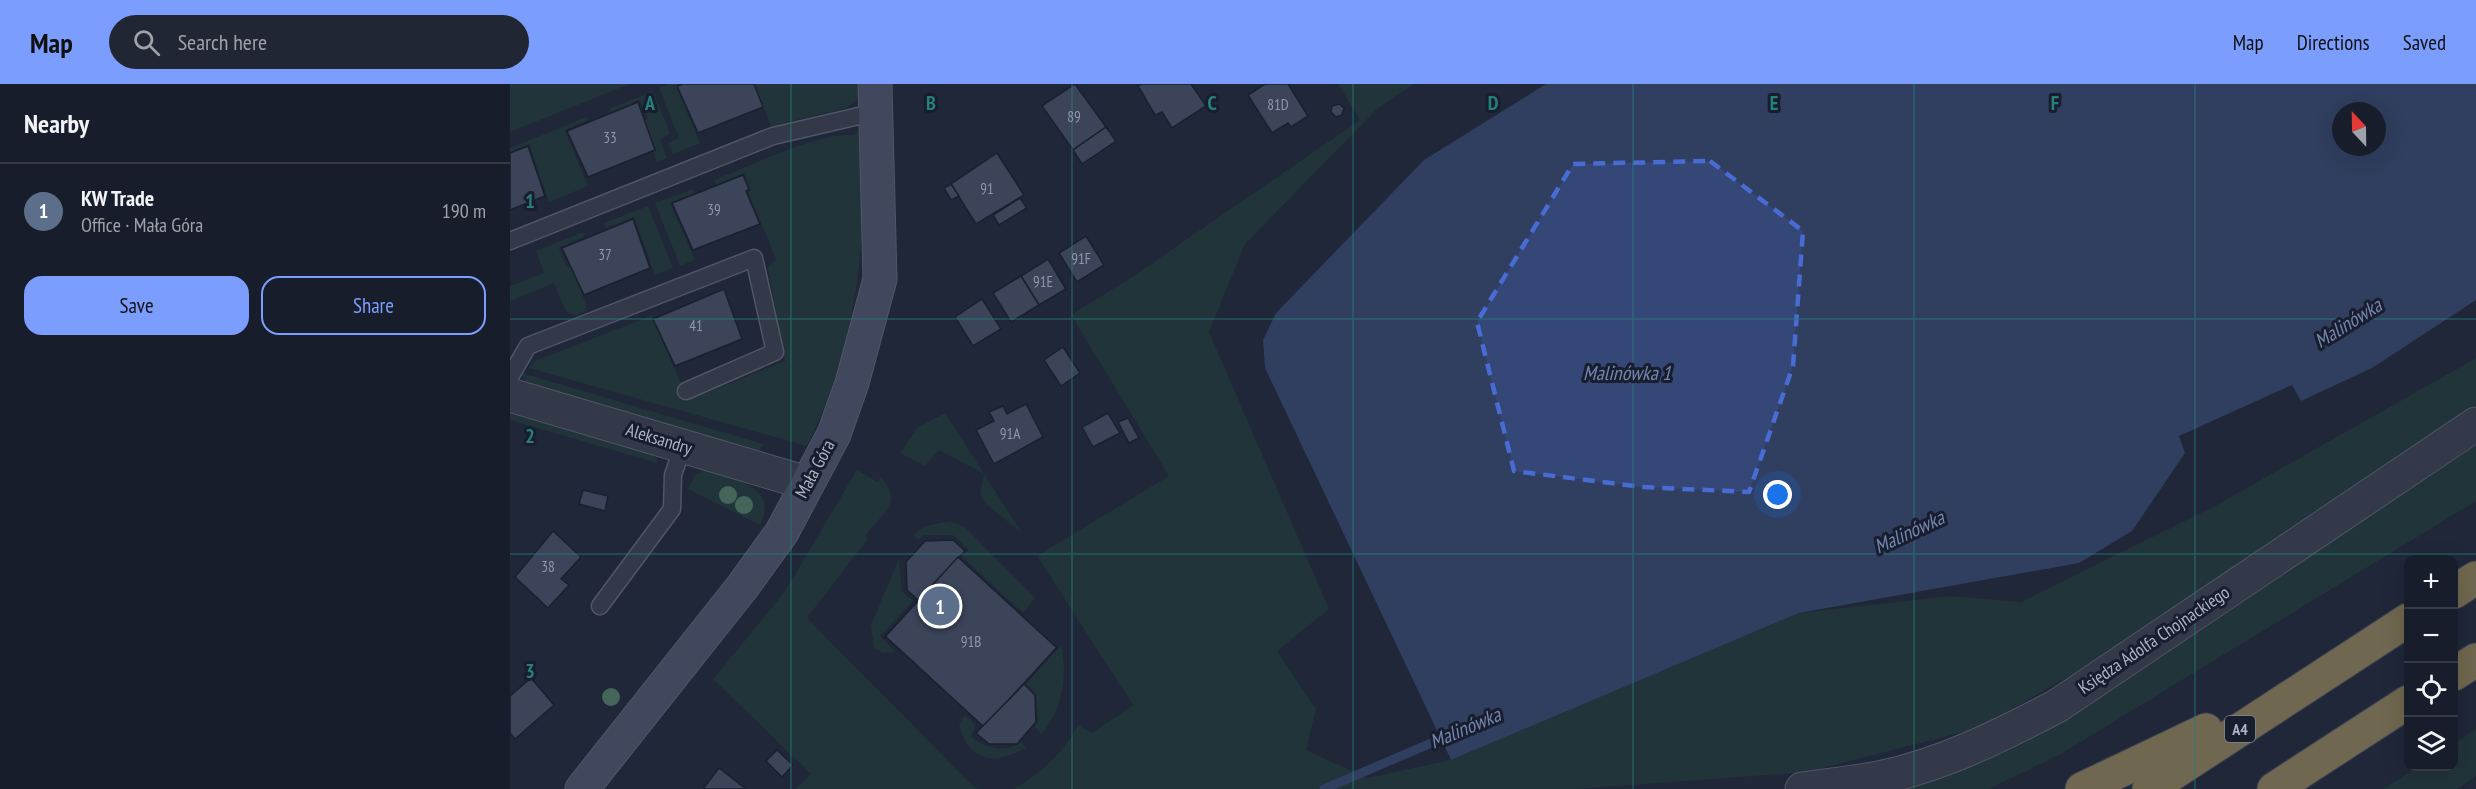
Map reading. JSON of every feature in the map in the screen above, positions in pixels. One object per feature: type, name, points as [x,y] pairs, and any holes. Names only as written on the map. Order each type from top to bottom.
[{"type":"highway","points":[[2458,589],[2476,578]]},
{"type":"highway","name":"A4","points":[[2149,789],[2404,623]]},
{"type":"highway","points":[[2458,671],[2476,660]]},
{"type":"highway","points":[[2082,789],[2332,669]]},
{"type":"highway","points":[[2274,789],[2404,705]]},
{"type":"street","name":"Mała Góra","points":[[582,789],[782,532],[834,434],[852,383],[880,279],[875,98]]},
{"type":"street","name":"Aleksandry","points":[[510,395],[807,483]]},
{"type":"street","name":"Księdza Adolfa Chojnackiego","points":[[1802,789],[1879,778],[1933,762],[1994,739],[2057,706],[2476,424]]},
{"type":"lane","points":[[510,241],[773,136],[875,98]]},
{"type":"lane","points":[[510,376],[513,367],[528,346],[754,258],[775,352],[686,391]]},
{"type":"lane","points":[[600,606],[672,508],[673,475],[683,447]]},
{"type":"highlighted area","points":[[1710,161],[1803,231],[1793,366],[1749,492],[1642,487],[1514,471],[1477,322],[1573,164]]},
{"type":"shaded area","points":[[510,84],[630,84],[510,132]]},
{"type":"shaded area","points":[[668,84],[679,84],[676,86],[700,143],[673,154],[668,143],[679,138],[659,88]]},
{"type":"shaded area","points":[[754,84],[860,84],[861,97],[846,108],[771,126]]},
{"type":"shaded area","points":[[1338,84],[1414,84],[1379,107],[1245,244],[1209,332],[1329,609],[1277,651],[1316,709],[1306,750],[1367,778],[1451,760],[1799,613],[1950,596],[2021,602],[2215,506],[2476,358],[2476,404],[2279,535],[2128,642],[1979,728],[1807,772],[1577,789],[1014,789],[1050,762],[1078,725],[1092,733],[1133,705],[1037,556],[1169,476],[1071,315],[1129,279],[1360,120]]},
{"type":"shaded area","points":[[653,91],[670,134],[660,139],[667,158],[657,162],[653,152],[656,151],[644,120],[648,118],[640,100],[610,112],[609,109]]},
{"type":"shaded area","points":[[587,117],[588,120],[565,130],[588,186],[549,202],[529,144],[510,152],[510,148]]},
{"type":"shaded area","points":[[857,132],[860,133],[863,209],[856,289],[838,370],[807,446],[529,368],[535,361],[653,315],[652,319],[689,400],[785,361],[768,268],[776,259],[748,192],[751,191],[744,173],[716,185],[714,180],[804,144],[840,135],[854,135]]},
{"type":"shaded area","points":[[693,189],[694,193],[670,203],[695,260],[680,266],[655,203]]},
{"type":"shaded area","points":[[648,206],[673,268],[655,275],[634,217],[606,228],[604,223]]},
{"type":"shaded area","points":[[583,232],[585,236],[559,248],[567,267],[571,266],[586,304],[586,311],[575,316],[566,311],[554,283],[510,301],[510,286],[544,273],[536,251]]},
{"type":"shaded area","points":[[522,373],[763,444],[759,453],[525,383]]},
{"type":"shaded area","points":[[510,410],[649,453],[657,458],[657,463],[510,420]]},
{"type":"shaded area","points":[[945,413],[1022,533],[986,504],[980,494],[984,474],[939,450],[925,466],[900,453],[917,428]]},
{"type":"shaded area","points":[[2476,445],[2476,501],[2059,755],[1989,789],[1892,789],[2403,492]]},
{"type":"shaded area","points":[[709,469],[752,487],[759,494],[764,502],[760,525],[688,489],[695,475]]},
{"type":"shaded area","points":[[857,470],[878,482],[881,477],[888,486],[891,501],[884,514],[866,535],[867,540],[807,618],[974,787],[979,789],[796,789],[811,774],[713,679],[784,593]]},
{"type":"shaded area","points":[[950,521],[965,527],[1035,598],[1023,613],[961,556],[969,550],[953,535],[924,535],[918,540],[913,535],[926,526]]},
{"type":"shaded area","points":[[899,559],[902,591],[913,601],[880,636],[895,652],[883,653],[874,648],[871,625]]},
{"type":"shaded area","points":[[1061,645],[1064,668],[1062,692],[1054,714],[1041,734],[1034,726],[1038,722],[1036,694],[1026,684]]},
{"type":"shaded area","points":[[965,715],[976,725],[971,736],[981,744],[1002,749],[1016,746],[1021,742],[1026,748],[1003,757],[993,758],[976,753],[963,737],[959,724]]},
{"type":"shaded area","points":[[2476,729],[2476,776],[2457,789],[2383,789],[2412,771],[2458,771],[2458,741]]},
{"type":"water","name":"Malinówka 1","points":[[1546,84],[2476,84],[2476,300],[2372,368],[2301,401],[2292,385],[2179,436],[2185,453],[2132,531],[2079,563],[1799,613],[1451,760],[1265,368],[1263,340],[1276,313],[1424,160]]},
{"type":"building","points":[[683,84],[754,84],[763,107],[698,133],[677,86]]},
{"type":"building","points":[[1075,84],[1106,127],[1073,150],[1042,106]]},
{"type":"building","points":[[1141,84],[1191,84],[1206,106],[1172,128],[1162,112],[1155,115],[1138,86]]},
{"type":"building","points":[[1265,84],[1288,84],[1308,116],[1291,127],[1288,123],[1272,133],[1248,95]]},
{"type":"building","points":[[638,102],[655,150],[588,177],[567,131]]},
{"type":"building","points":[[1339,104],[1344,108],[1342,115],[1336,117],[1331,112],[1332,106]]},
{"type":"building","points":[[1106,127],[1116,141],[1082,164],[1073,150]]},
{"type":"building","points":[[528,146],[545,196],[510,210],[510,153]]},
{"type":"building","points":[[997,153],[1024,195],[976,224],[951,184]]},
{"type":"building","points":[[743,175],[749,189],[746,191],[760,224],[693,250],[672,203]]},
{"type":"building","points":[[951,184],[959,196],[951,200],[944,188]]},
{"type":"building","points":[[1020,198],[1027,208],[999,225],[993,215]]},
{"type":"building","points":[[633,219],[650,268],[584,295],[562,248]]},
{"type":"building","points":[[1086,236],[1104,265],[1077,282],[1059,253]]},
{"type":"building","points":[[1048,259],[1066,289],[1039,305],[1021,276]]},
{"type":"building","points":[[1021,276],[1039,305],[1011,322],[993,293]]},
{"type":"building","points":[[724,289],[742,339],[675,366],[653,319]]},
{"type":"building","points":[[982,299],[1001,329],[973,346],[955,317]]},
{"type":"building","points":[[1063,347],[1080,373],[1061,386],[1044,360]]},
{"type":"building","points":[[1026,404],[1043,437],[994,464],[976,430],[994,421],[989,412],[1003,406],[1007,414]]},
{"type":"building","points":[[1108,413],[1120,433],[1093,447],[1082,427]]},
{"type":"building","points":[[1128,418],[1139,438],[1129,443],[1118,422]]},
{"type":"building","points":[[583,490],[608,496],[605,511],[579,504]]},
{"type":"building","points":[[553,531],[581,557],[561,579],[569,585],[548,608],[515,577]]},
{"type":"building","points":[[953,540],[965,551],[918,600],[907,590],[906,562],[925,541]]},
{"type":"building","points":[[958,557],[1056,647],[1058,646],[984,727],[886,637],[884,638]]},
{"type":"building","points":[[531,678],[554,705],[515,739],[510,733],[510,696]]},
{"type":"building","points":[[1024,684],[1035,695],[1036,722],[1017,744],[989,744],[976,733]]},
{"type":"building","points":[[777,750],[793,765],[782,777],[766,761]]},
{"type":"building","points":[[719,768],[746,789],[703,789]]},
{"type":"waterway","name":"Malinówka","points":[[1324,789],[1450,735]]},
{"type":"place","name":"KW Trade","points":[[940,606]]}]
